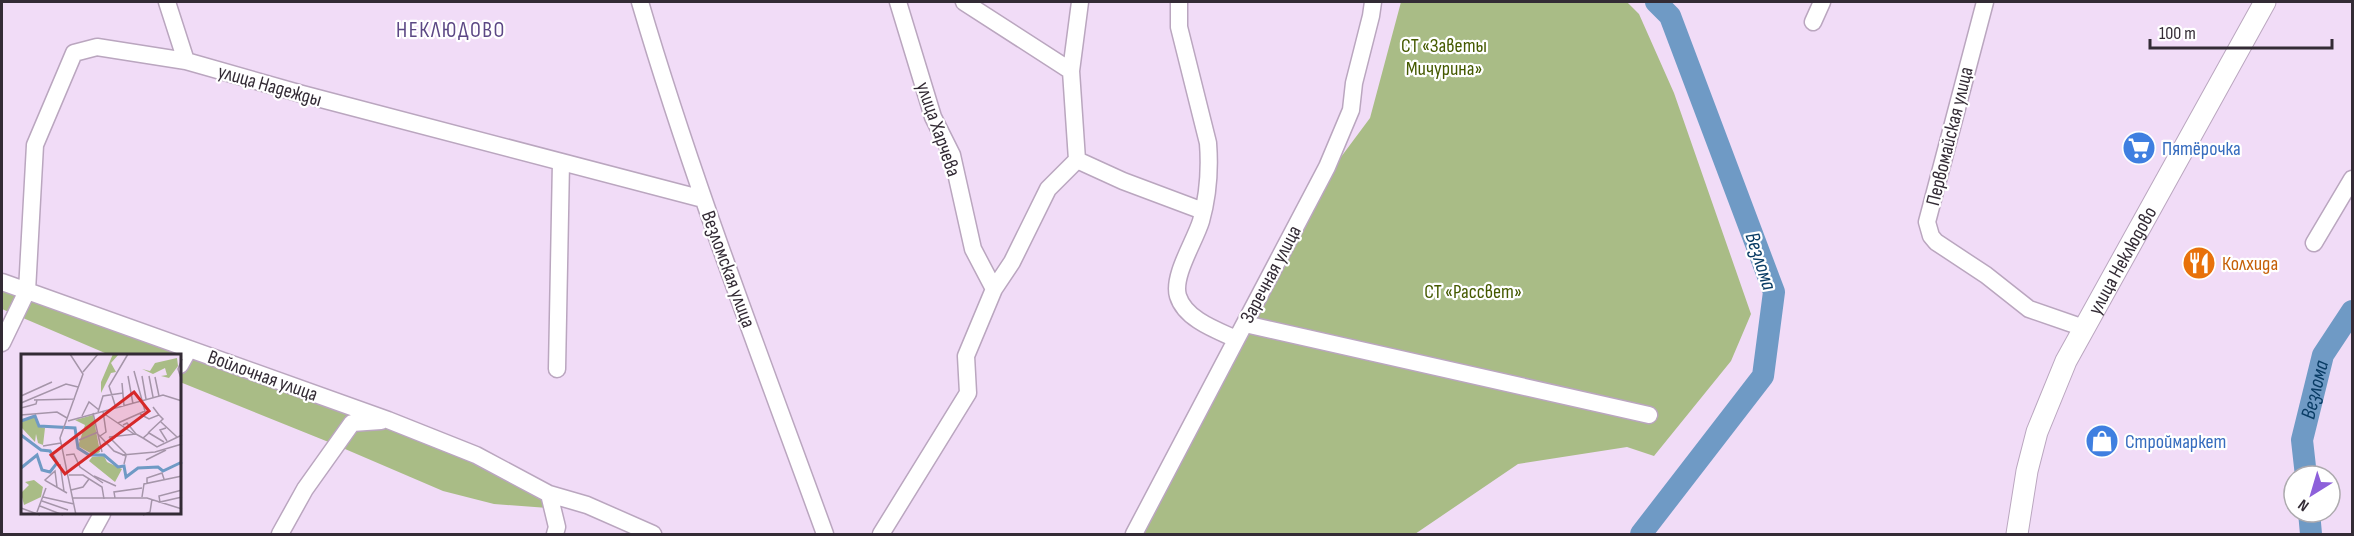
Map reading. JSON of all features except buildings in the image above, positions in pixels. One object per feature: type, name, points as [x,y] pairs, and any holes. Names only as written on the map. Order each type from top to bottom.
[{"type":"main road","name":"улица Неклюдово","points":[[2017,534],[2027,471],[2037,432],[2066,361],[2265,2]]},
{"type":"street","points":[[167,2],[186,61]]},
{"type":"street","name":"Везломская улица","points":[[640,2],[666,91],[703,199],[825,534]]},
{"type":"street","name":"улица Харчева","points":[[898,2],[933,117],[952,155],[973,249],[994,289]]},
{"type":"street","points":[[964,2],[1071,71]]},
{"type":"street","points":[[881,534],[968,393],[966,356],[994,289],[1012,262],[1048,189],[1077,160],[1071,71],[1080,2]]},
{"type":"street","points":[[1179,2],[1179,27],[1208,143],[1209,159],[1207,196],[1179,275],[1178,296],[1188,310],[1205,325],[1236,339]]},
{"type":"street","name":"Заречная улица","points":[[1134,534],[1327,167],[1351,110],[1354,83],[1373,2]]},
{"type":"street","points":[[1813,22],[1822,2]]},
{"type":"street","name":"Первомайская улица","points":[[1984,2],[1927,222],[1929,230],[1936,242],[1986,275],[2030,309],[2084,328]]},
{"type":"street","name":"улица Надежды","points":[[27,291],[35,145],[74,53],[97,47],[186,61],[302,94],[703,199]]},
{"type":"street","points":[[1077,160],[1123,181],[1203,211]]},
{"type":"street","points":[[557,369],[561,162]]},
{"type":"street","points":[[2314,243],[2352,179]]},
{"type":"street","name":"Войлочная улица","points":[[2,282],[388,420],[476,455],[549,494],[587,505],[653,534]]},
{"type":"street","points":[[2,343],[27,291]]},
{"type":"street","points":[[1245,324],[1649,415]]},
{"type":"street","points":[[182,361],[189,349]]},
{"type":"street","points":[[280,534],[305,489],[352,423],[388,420]]},
{"type":"street","points":[[549,494],[557,527],[555,534]]},
{"type":"street","points":[[92,534],[101,515]]},
{"type":"green space","name":"СТ «Рассвет»","points":[[1401,2],[1627,2],[1639,14],[1674,93],[1751,314],[1731,361],[1654,456],[1627,447],[1518,464],[1415,534],[1144,534],[1338,161],[1370,118]]},
{"type":"green space","points":[[2,288],[237,372],[490,468],[549,494],[548,508],[494,504],[443,491],[182,383],[182,354],[107,354],[2,309]]},
{"type":"waterway","name":"Везлома","points":[[1641,534],[1763,376],[1774,292],[1670,16],[1656,2]]},
{"type":"waterway","name":"Везлома","points":[[2305,464],[2302,440],[2323,355],[2352,311]]},
{"type":"waterway","name":"Везлома","points":[[2310,524],[2311,534]]},
{"type":"place","name":"Пятёрочка","points":[[2139,148]]},
{"type":"place","name":"Колхида","points":[[2199,263]]},
{"type":"place","name":"Строймаркет","points":[[2102,441]]},
{"type":"district","name":"НЕКЛЮДОВО","points":[[451,29]]},
{"type":"park label","name":"СТ «Заветы Мичурина»","points":[[1444,56]]}]
